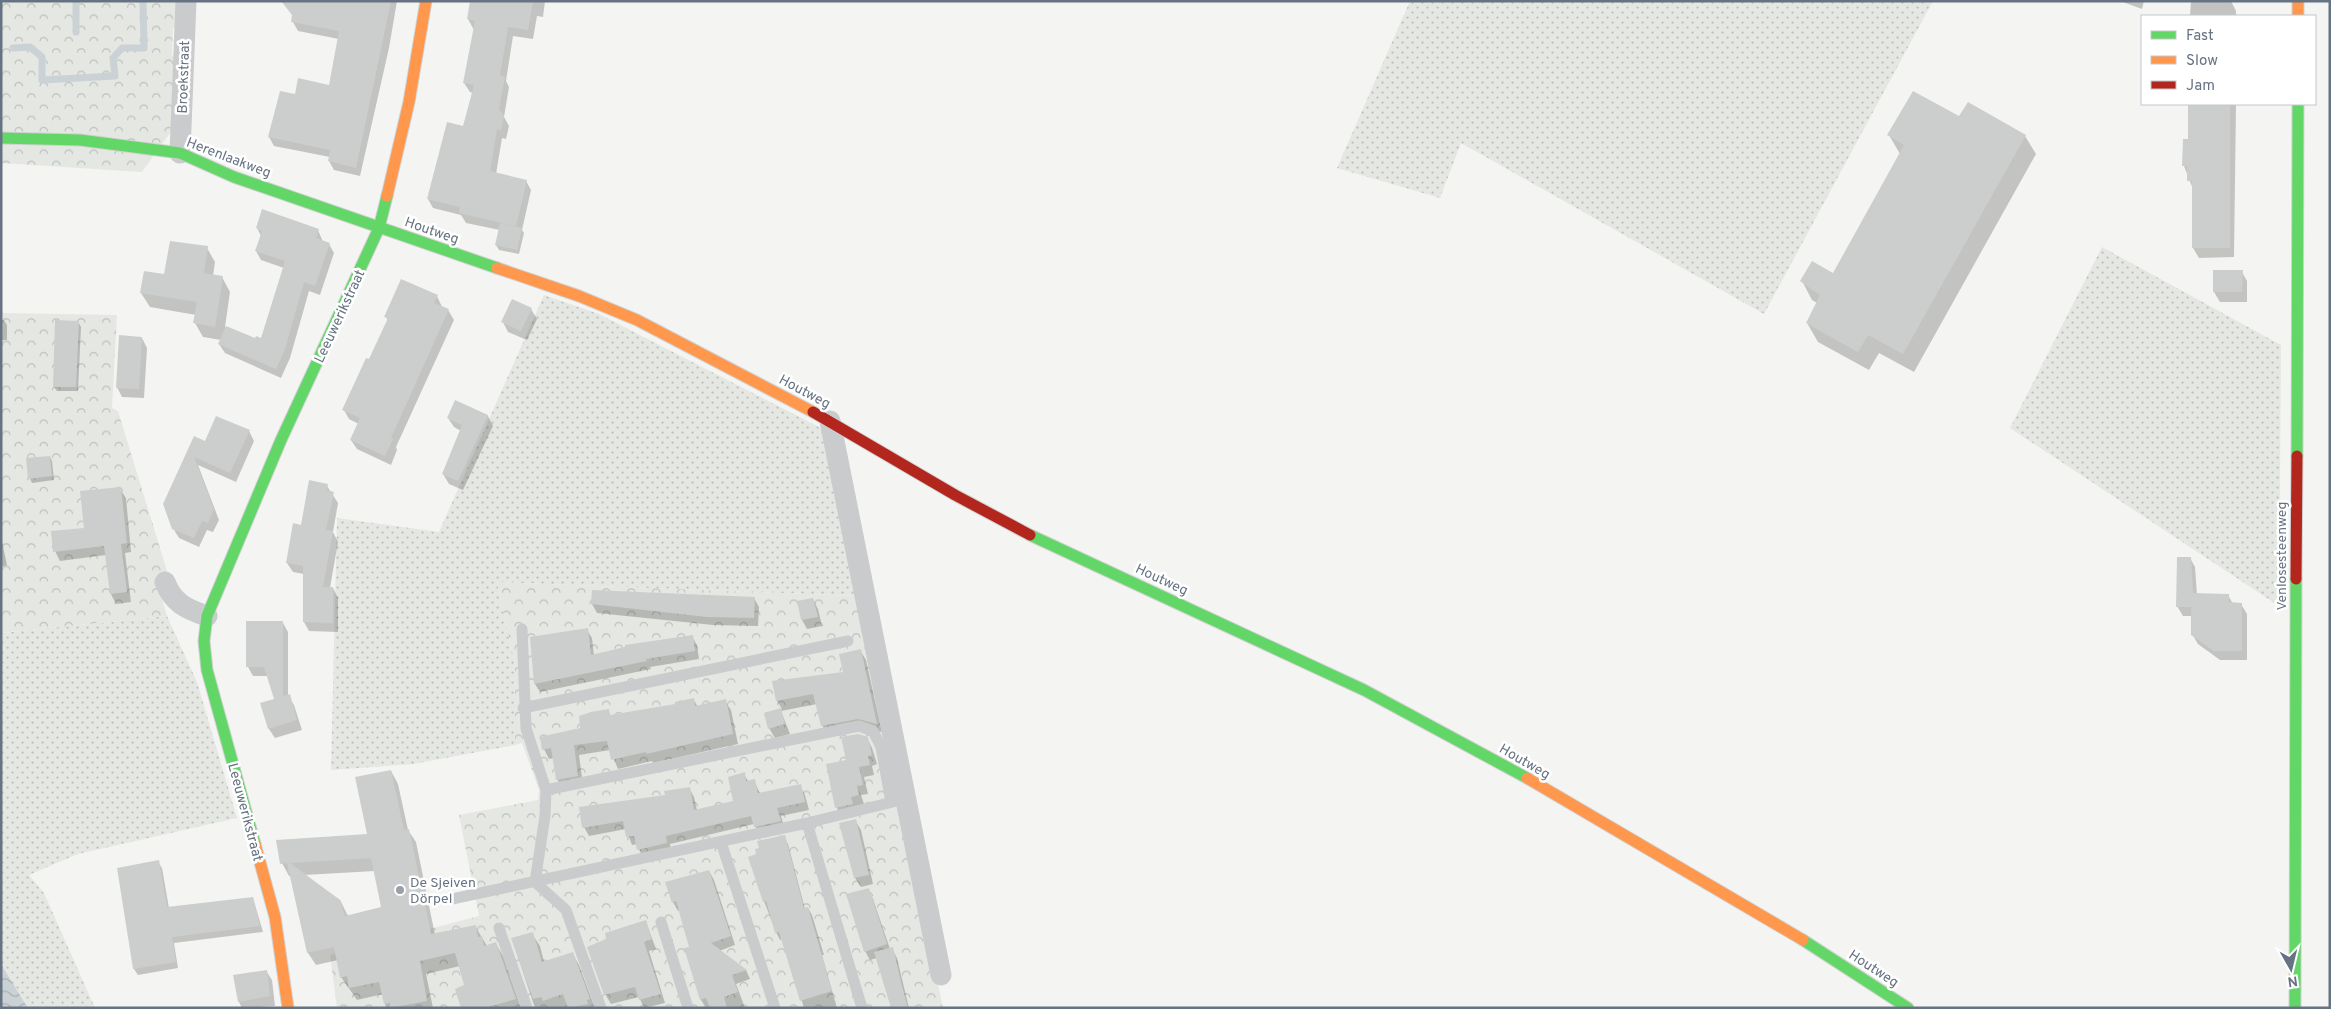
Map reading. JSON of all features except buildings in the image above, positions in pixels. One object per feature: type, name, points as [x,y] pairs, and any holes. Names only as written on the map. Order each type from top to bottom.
[{"type":"street","name":"Broekstraat","points":[[180,153],[186,1]]},
{"type":"street","name":"Leeuwerikstraat","points":[[288,1008],[275,917],[207,670],[204,641],[207,616],[282,440],[379,228],[409,102],[426,1]]},
{"type":"street","points":[[2298,1],[2298,15]]},
{"type":"street","name":"Venlosesteenweg","points":[[2295,1008],[2298,105]]},
{"type":"street","name":"Herenlaakweg","points":[[1,138],[80,140],[180,153],[234,177],[379,228]]},
{"type":"street","name":"Houtweg","points":[[379,228],[607,307],[664,333],[830,421],[955,495],[1022,531],[1364,690],[1434,726],[1641,845],[1841,964],[1908,1008]]},
{"type":"street","points":[[830,421],[898,801],[941,975]]},
{"type":"street","points":[[165,582],[174,600],[186,609],[207,616]]},
{"type":"lane","points":[[522,629],[524,708],[531,748],[546,790],[546,816],[535,882]]},
{"type":"lane","points":[[524,708],[848,641]]},
{"type":"lane","points":[[452,899],[721,842],[898,801],[881,747],[873,731],[859,726],[546,790]]},
{"type":"lane","points":[[807,823],[862,1008]]},
{"type":"lane","points":[[721,842],[775,1008]]},
{"type":"lane","points":[[535,882],[566,910],[601,1008]]},
{"type":"lane","points":[[661,922],[688,1008]]},
{"type":"lane","points":[[499,928],[527,1008]]},
{"type":"green space","points":[[1,1],[181,1],[180,27],[173,28],[172,56],[180,57],[175,126],[142,172],[1,163]]},
{"type":"green space","points":[[1410,1],[1933,1],[1764,314],[1461,143],[1440,198],[1337,168]]},
{"type":"green space","points":[[2102,247],[2281,345],[2279,606],[2010,428]]},
{"type":"green space","points":[[544,295],[599,314],[825,430],[857,596],[497,582],[515,664],[515,745],[413,764],[331,770],[337,518],[439,532]]},
{"type":"green space","points":[[1,313],[117,315],[112,408],[118,411],[171,584],[159,589],[167,616],[1,633]]},
{"type":"green space","points":[[497,582],[857,596],[943,1008],[337,1008],[330,955],[479,916],[459,815],[538,800],[539,790],[522,743],[515,745],[515,664]]},
{"type":"green space","points":[[167,616],[197,682],[237,818],[78,854],[29,875],[44,893],[95,1008],[28,1008],[1,964],[1,633]]},
{"type":"water","points":[[1,964],[28,1008],[1,1008]]},
{"type":"waterway","points":[[76,1],[76,32]]},
{"type":"waterway","points":[[13,48],[30,47],[42,57],[42,80],[115,76],[113,58],[122,48],[144,48],[143,1]]},
{"type":"traffic: fast","points":[[2297,456],[2298,105]]},
{"type":"traffic: fast","points":[[1,138],[80,140],[180,153],[234,177],[497,268]]},
{"type":"traffic: fast","points":[[255,844],[207,670],[204,641],[207,616],[281,440],[379,228],[387,196]]},
{"type":"traffic: fast","points":[[1030,535],[1364,690],[1527,778]]},
{"type":"traffic: fast","points":[[2295,1008],[2296,579]]},
{"type":"traffic: fast","points":[[1803,940],[1908,1008]]},
{"type":"traffic: slow","points":[[387,196],[409,102],[426,1]]},
{"type":"traffic: slow","points":[[2298,1],[2298,15]]},
{"type":"traffic: slow","points":[[497,268],[579,296],[637,320],[813,412]]},
{"type":"traffic: slow","points":[[1527,778],[1803,940]]},
{"type":"traffic: slow","points":[[255,844],[275,917],[288,1008]]},
{"type":"traffic: jam","points":[[813,412],[955,495],[1030,535]]},
{"type":"traffic: jam","points":[[2296,579],[2297,456]]},
{"type":"place","name":"De Sjeiven Dörpel","points":[[400,890]]}]
